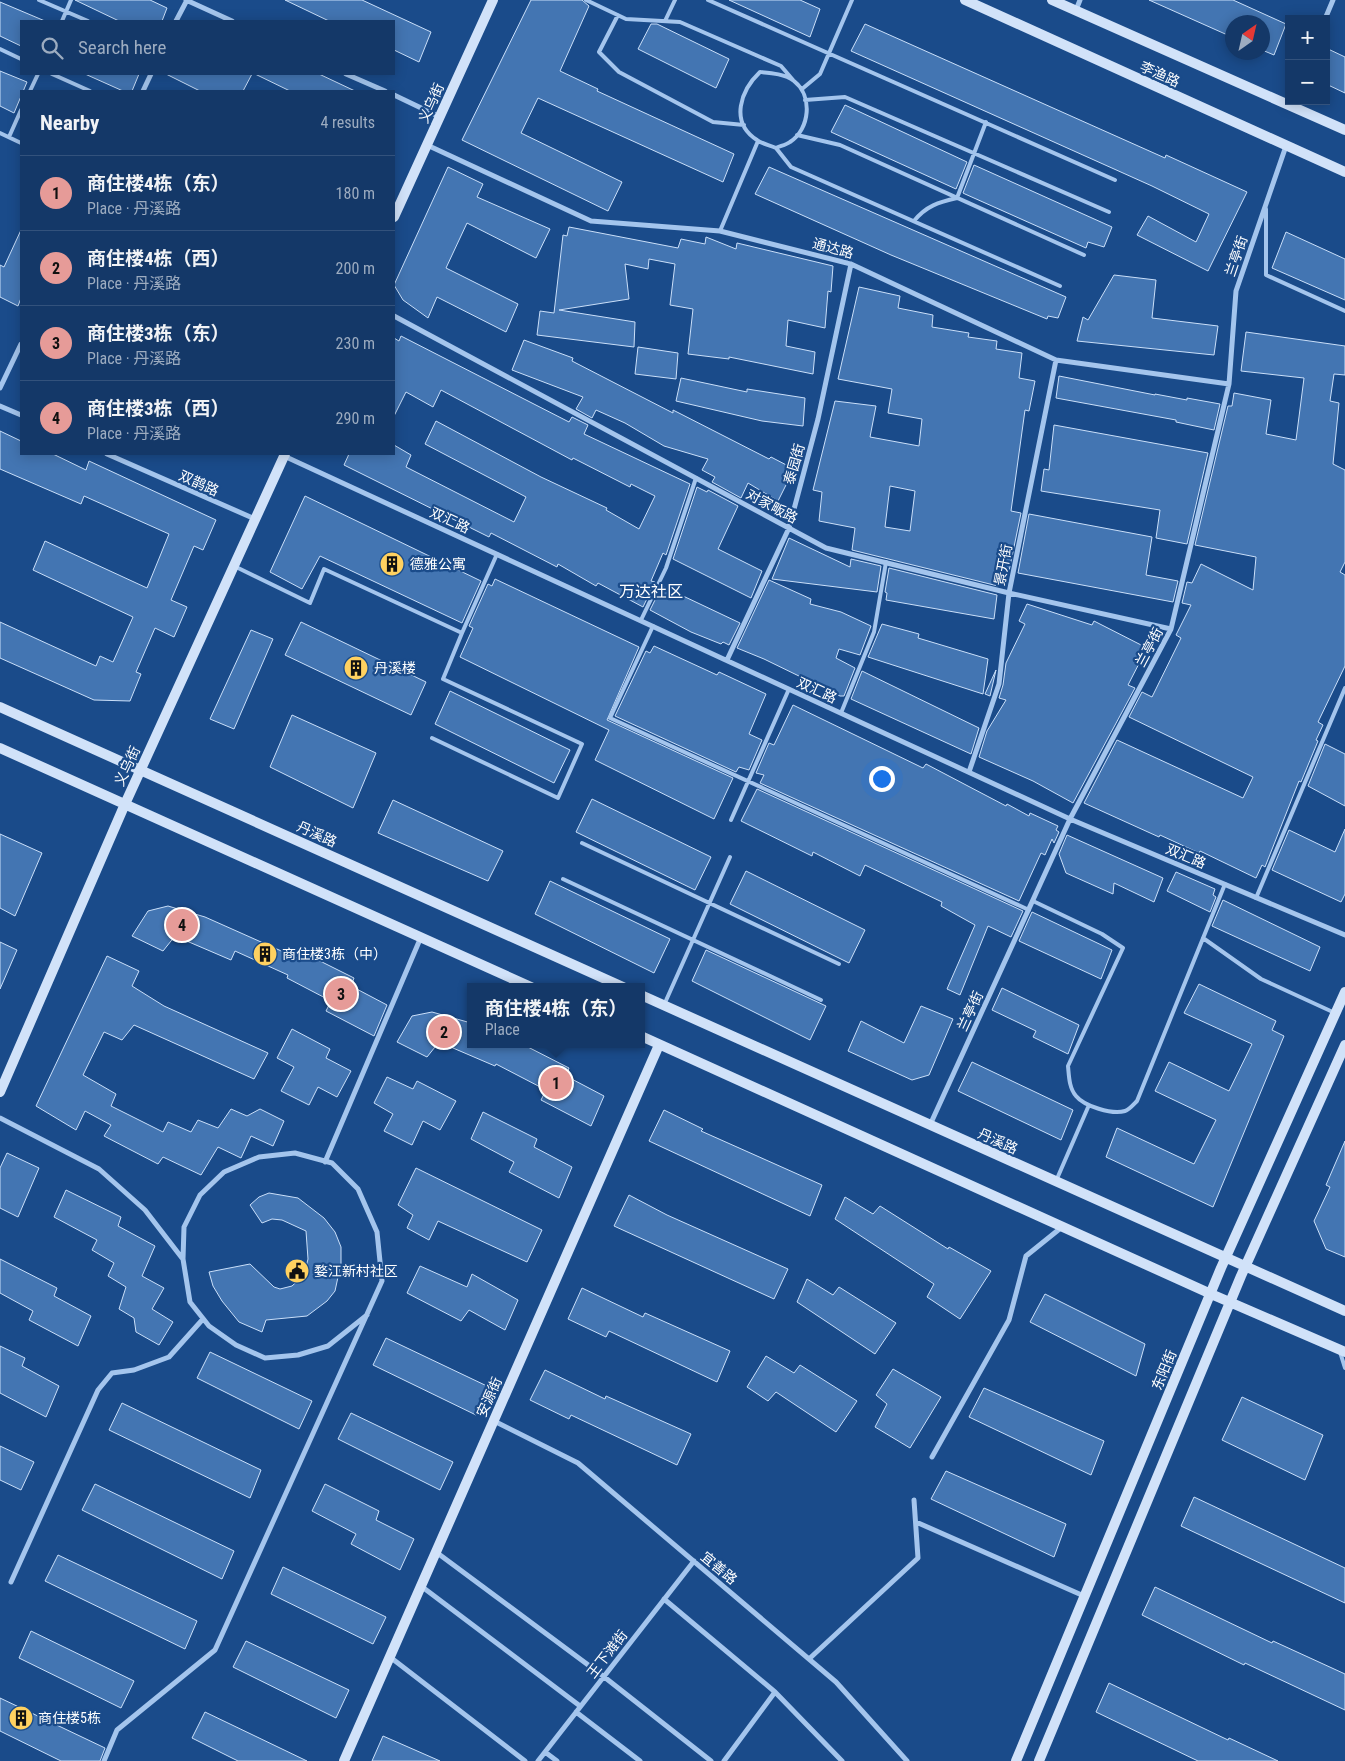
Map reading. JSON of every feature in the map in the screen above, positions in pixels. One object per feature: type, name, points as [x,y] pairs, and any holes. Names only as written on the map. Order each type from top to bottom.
[{"type":"main road","name":"义乌街","points":[[395,215],[493,0]]},
{"type":"main road","name":"李渔路","points":[[964,0],[1345,172]]},
{"type":"main road","name":"李渔路","points":[[1052,0],[1285,100]]},
{"type":"main road","name":"李渔路","points":[[1296,105],[1345,130]]},
{"type":"main road","name":"义乌街","points":[[0,1092],[125,804],[285,455]]},
{"type":"main road","name":"丹溪路","points":[[0,707],[614,983]]},
{"type":"main road","points":[[0,748],[522,983]]},
{"type":"main road","name":"东阳街","points":[[1016,1761],[1211,1294],[1345,992]]},
{"type":"main road","name":"丹溪路","points":[[645,997],[1245,1268],[1345,1311]]},
{"type":"main road","points":[[645,1038],[1230,1303],[1342,1351]]},
{"type":"main road","name":"安源街","points":[[344,1761],[659,1045]]},
{"type":"main road","points":[[1039,1761],[1230,1303],[1345,1046]]},
{"type":"street","points":[[176,20],[186,0],[230,20]]},
{"type":"street","points":[[1076,10],[1080,0]]},
{"type":"street","points":[[1327,15],[1333,0]]},
{"type":"street","points":[[143,90],[151,75]]},
{"type":"street","points":[[348,75],[382,90]]},
{"type":"street","points":[[395,96],[440,117]]},
{"type":"street","name":"通达路","points":[[427,145],[591,221],[720,231],[851,264],[1056,360],[1230,384]]},
{"type":"street","name":"兰亭街","points":[[930,1125],[1070,819],[1171,629],[1230,384],[1236,291],[1286,146]]},
{"type":"street","name":"泰园街","points":[[727,660],[789,528],[818,419],[851,264]]},
{"type":"street","name":"对家畈路","points":[[395,317],[826,548],[1009,593],[1171,629]]},
{"type":"street","points":[[0,388],[20,346]]},
{"type":"street","name":"景开街","points":[[969,772],[999,684],[1009,593],[1056,360]]},
{"type":"street","points":[[0,406],[20,416]]},
{"type":"street","name":"双鹊路","points":[[109,455],[255,520]]},
{"type":"street","name":"双汇路","points":[[285,455],[1070,819],[1345,935]]},
{"type":"street","points":[[325,1162],[421,937]]},
{"type":"street","points":[[0,1118],[99,1170],[144,1210],[183,1259]]},
{"type":"street","points":[[104,1761],[117,1730],[215,1650],[367,1315],[382,1281],[377,1232],[358,1189],[332,1163],[295,1153],[259,1157],[224,1172],[200,1195],[184,1227],[183,1259],[190,1302],[208,1326],[236,1344],[265,1358],[298,1355],[328,1346],[367,1315]]},
{"type":"street","points":[[932,1457],[1009,1320],[1026,1256],[1062,1227]]},
{"type":"street","points":[[11,1582],[98,1390],[112,1373],[134,1370],[170,1357],[203,1318]]},
{"type":"street","name":"宜善路","points":[[494,1421],[578,1463],[836,1682],[907,1761]]},
{"type":"street","points":[[809,1659],[918,1558],[914,1500]]},
{"type":"street","points":[[916,1522],[1084,1596]]},
{"type":"street","points":[[436,1552],[603,1676],[711,1761]]},
{"type":"street","name":"王下滩街","points":[[538,1761],[694,1561]]},
{"type":"street","points":[[421,1586],[580,1706]]},
{"type":"street","points":[[664,1599],[775,1692],[842,1761]]},
{"type":"street","points":[[390,1657],[525,1761]]},
{"type":"street","points":[[724,1761],[775,1692]]},
{"type":"street","points":[[576,1712],[640,1761]]},
{"type":"street","points":[[545,1752],[557,1761]]},
{"type":"lane","points":[[39,0],[86,20]]},
{"type":"lane","points":[[62,20],[71,0]]},
{"type":"lane","points":[[586,0],[626,19],[680,22],[781,66],[802,89],[807,114],[805,124],[797,135],[790,142],[776,148]]},
{"type":"lane","points":[[665,21],[675,0]]},
{"type":"lane","points":[[708,0],[1116,180]]},
{"type":"lane","points":[[802,89],[820,74],[852,0]]},
{"type":"lane","points":[[618,15],[599,52],[619,72],[713,122],[744,125]]},
{"type":"lane","points":[[0,50],[20,59]]},
{"type":"lane","points":[[793,80],[778,74],[760,72],[751,81],[742,97],[741,114],[744,125],[758,141],[776,148],[791,167],[1060,286]]},
{"type":"lane","points":[[30,90],[38,75]]},
{"type":"lane","points":[[54,75],[88,90]]},
{"type":"lane","points":[[805,100],[845,97],[1109,212]]},
{"type":"lane","points":[[9,137],[20,112]]},
{"type":"lane","points":[[957,198],[986,122]]},
{"type":"lane","points":[[0,133],[20,142]]},
{"type":"lane","points":[[797,135],[840,145],[1084,255]]},
{"type":"lane","points":[[720,231],[758,141]]},
{"type":"lane","points":[[914,221],[923,210],[939,202],[957,198]]},
{"type":"lane","points":[[1266,204],[1266,275],[1345,311]]},
{"type":"lane","points":[[640,620],[666,568],[696,478]]},
{"type":"lane","points":[[432,738],[558,798],[582,744],[443,679],[498,554]]},
{"type":"lane","points":[[841,713],[874,632],[886,562]]},
{"type":"lane","points":[[234,566],[310,603],[324,569],[462,633]]},
{"type":"lane","points":[[653,626],[610,718],[1029,910]]},
{"type":"lane","points":[[1256,898],[1345,688]]},
{"type":"lane","points":[[731,820],[789,689]]},
{"type":"lane","points":[[582,843],[839,964]]},
{"type":"lane","points":[[664,1005],[730,857]]},
{"type":"lane","points":[[564,879],[821,1000]]},
{"type":"lane","points":[[1033,901],[1102,934],[1124,948],[1068,1066],[1070,1084],[1076,1097],[1089,1105],[1112,1112],[1126,1111],[1137,1102],[1225,884]]},
{"type":"lane","points":[[1203,938],[1261,979],[1336,1013]]},
{"type":"lane","points":[[1056,1182],[1089,1105]]},
{"type":"lane","points":[[1342,1351],[1345,1368]]},
{"type":"building","points":[[75,0],[150,0],[167,8],[162,20],[117,20]]},
{"type":"building","points":[[285,0],[362,0],[431,32],[419,62],[395,50],[395,20],[327,20]]},
{"type":"building","points":[[531,0],[582,0],[589,6],[560,71],[598,89],[597,91],[734,154],[723,182],[538,98],[521,133],[622,182],[608,211],[462,140]]},
{"type":"building","points":[[729,0],[800,0],[820,9],[810,37]]},
{"type":"building","points":[[1149,0],[1233,0],[1266,15],[1225,15],[1225,34]]},
{"type":"building","points":[[0,2],[43,20],[20,20],[20,46],[0,36]]},
{"type":"building","points":[[1270,17],[1285,24],[1274,55],[1270,53]]},
{"type":"building","points":[[651,24],[657,24],[729,59],[716,88],[638,49]]},
{"type":"building","points":[[865,24],[1165,158],[1166,155],[1247,192],[1208,271],[1137,235],[1148,216],[1196,242],[1209,214],[1152,186],[851,51]]},
{"type":"building","points":[[1330,50],[1345,57],[1345,93],[1330,86]]},
{"type":"building","points":[[0,71],[27,82],[24,90],[20,90],[20,99],[14,113],[0,106]]},
{"type":"building","points":[[87,75],[139,75],[132,90],[121,90]]},
{"type":"building","points":[[168,75],[251,75],[244,90],[198,90]]},
{"type":"building","points":[[257,75],[321,75],[353,90],[288,90]]},
{"type":"building","points":[[845,105],[967,162],[956,189],[831,132]]},
{"type":"building","points":[[974,165],[1112,227],[1104,247],[1088,242],[1086,248],[963,193]]},
{"type":"building","points":[[448,167],[483,184],[477,197],[550,229],[536,258],[467,223],[446,268],[518,304],[506,332],[437,297],[428,318],[403,300],[395,287],[395,283]]},
{"type":"building","points":[[769,167],[1066,297],[1058,318],[1048,316],[1047,319],[891,255],[755,194]]},
{"type":"building","points":[[569,227],[678,248],[681,239],[705,244],[706,237],[736,249],[737,243],[833,266],[831,292],[828,291],[825,328],[788,320],[786,346],[815,352],[813,374],[729,357],[729,359],[688,354],[693,309],[670,305],[675,264],[649,259],[648,269],[625,264],[629,299],[559,310],[635,322],[634,347],[537,335],[540,311],[554,313],[563,235],[567,236]]},
{"type":"building","points":[[20,232],[20,301],[18,306],[0,297],[0,265],[4,267]]},
{"type":"building","points":[[1286,232],[1345,259],[1345,300],[1272,268]]},
{"type":"building","points":[[1114,275],[1156,280],[1152,318],[1218,326],[1214,355],[1077,341],[1083,317],[1088,320]]},
{"type":"building","points":[[859,287],[900,296],[898,308],[933,315],[932,327],[969,333],[968,337],[997,341],[996,349],[1022,353],[1019,378],[1035,381],[1029,411],[1025,410],[1011,511],[1021,513],[1009,571],[1002,570],[998,586],[852,550],[855,528],[819,521],[822,492],[813,490],[835,401],[876,406],[870,437],[919,446],[922,419],[888,413],[892,389],[838,379]],"holes":[[[890,486],[915,491],[910,531],[885,527]]]},
{"type":"building","points":[[1246,332],[1345,346],[1345,375],[1334,374],[1330,401],[1339,403],[1333,464],[1345,470],[1345,562],[1340,572],[1345,575],[1345,666],[1318,722],[1323,725],[1301,782],[1299,781],[1265,867],[1262,865],[1256,878],[1200,851],[1199,853],[1160,835],[1159,837],[1084,803],[1117,740],[1243,798],[1253,777],[1129,717],[1142,692],[1152,697],[1181,638],[1176,635],[1191,605],[1182,603],[1187,582],[1192,583],[1201,564],[1253,590],[1256,557],[1195,545],[1228,406],[1232,406],[1234,393],[1271,400],[1266,434],[1296,440],[1304,378],[1241,371]]},
{"type":"building","points":[[401,336],[569,422],[572,417],[588,425],[584,434],[690,484],[666,555],[663,553],[651,581],[655,582],[643,607],[598,583],[596,586],[558,564],[557,567],[491,533],[489,537],[344,465],[349,455],[395,455],[395,446],[411,455],[406,467],[514,522],[526,497],[425,444],[436,421],[541,477],[607,508],[606,510],[639,529],[655,496],[631,484],[630,487],[573,458],[572,460],[441,390],[433,407],[406,392],[395,414],[395,339],[399,341]]},
{"type":"building","points":[[524,340],[573,358],[572,361],[673,413],[673,410],[769,459],[771,457],[794,469],[778,501],[748,483],[741,498],[712,482],[715,477],[702,470],[708,459],[664,446],[625,423],[596,410],[592,418],[576,409],[583,397],[512,370]]},
{"type":"building","points":[[638,347],[678,353],[676,379],[635,374]]},
{"type":"building","points":[[1059,376],[1155,395],[1220,404],[1214,430],[1176,422],[1176,420],[1056,398]]},
{"type":"building","points":[[681,378],[747,392],[747,389],[805,398],[803,426],[762,421],[676,401]]},
{"type":"building","points":[[1054,425],[1208,453],[1187,544],[1156,538],[1160,510],[1041,491],[1044,469],[1049,470]]},
{"type":"building","points":[[0,431],[20,441],[20,455],[55,455],[86,470],[89,461],[216,520],[203,550],[194,546],[171,600],[187,607],[174,637],[155,628],[136,672],[141,674],[130,701],[94,700],[0,658],[0,622],[96,666],[100,656],[113,662],[133,617],[33,570],[45,541],[147,588],[169,534],[84,496],[81,504],[0,469]]},
{"type":"building","points":[[697,487],[707,492],[708,490],[738,506],[718,549],[762,571],[751,598],[673,559]]},
{"type":"building","name":"德雅公寓","points":[[305,496],[481,581],[462,623],[320,556],[302,589],[270,572]]},
{"type":"building","points":[[1029,514],[1152,537],[1146,575],[1178,581],[1173,602],[1018,573]]},
{"type":"building","points":[[789,538],[850,567],[851,559],[881,566],[877,592],[772,579]]},
{"type":"building","points":[[889,568],[997,595],[994,619],[886,600],[887,593],[885,592]]},
{"type":"building","points":[[495,579],[639,647],[607,720],[733,778],[714,819],[595,760],[609,730],[460,657],[473,628],[469,626],[488,584],[492,586]]},
{"type":"building","points":[[769,580],[811,599],[810,604],[841,612],[871,626],[860,655],[839,649],[836,658],[855,668],[844,696],[840,696],[737,648]]},
{"type":"building","points":[[662,586],[740,623],[729,645],[723,642],[721,644],[691,632],[650,610]]},
{"type":"building","points":[[1027,604],[1092,625],[1094,621],[1147,648],[1128,685],[1135,688],[1073,803],[1033,781],[979,757],[987,731],[1006,700],[999,698],[1006,663],[1025,624],[1019,621]]},
{"type":"building","name":"丹溪楼","points":[[301,622],[426,682],[411,715],[285,655]]},
{"type":"building","points":[[882,624],[919,634],[918,638],[988,659],[983,694],[868,657]]},
{"type":"building","points":[[251,630],[273,639],[234,729],[210,719]]},
{"type":"building","points":[[654,646],[717,675],[719,672],[766,694],[749,734],[762,740],[749,770],[739,767],[736,772],[615,716],[646,651],[650,653]]},
{"type":"building","points":[[996,670],[990,696],[985,694]]},
{"type":"building","points":[[862,671],[979,728],[971,754],[851,699]]},
{"type":"building","points":[[450,691],[570,750],[554,783],[435,724]]},
{"type":"building","points":[[793,705],[923,768],[926,764],[1006,806],[1007,804],[1029,816],[1030,813],[1058,826],[1056,830],[1059,832],[1054,843],[1052,839],[1045,855],[1041,853],[1019,901],[760,783],[764,775],[756,773],[769,743],[774,745]]},
{"type":"building","points":[[292,715],[376,753],[353,808],[270,767]]},
{"type":"building","points":[[1325,744],[1345,754],[1345,806],[1308,786]]},
{"type":"building","points":[[757,789],[1023,911],[1011,937],[988,926],[960,995],[947,989],[975,925],[941,906],[942,902],[865,865],[860,876],[813,852],[812,856],[741,821]]},
{"type":"building","points":[[592,799],[711,857],[695,890],[576,832]]},
{"type":"building","points":[[393,800],[503,851],[488,881],[378,833]]},
{"type":"building","points":[[1345,829],[1345,894],[1341,902],[1272,870],[1289,830],[1335,852]]},
{"type":"building","points":[[0,834],[42,853],[15,916],[0,908]]},
{"type":"building","points":[[1067,835],[1163,878],[1154,902],[1114,883],[1113,894],[1066,873],[1059,854]]},
{"type":"building","points":[[746,871],[865,930],[849,963],[730,904]]},
{"type":"building","points":[[1176,872],[1215,889],[1213,895],[1216,897],[1210,912],[1167,891]]},
{"type":"building","points":[[550,881],[670,939],[654,973],[535,914]]},
{"type":"building","points":[[1223,900],[1320,947],[1310,971],[1212,926]]},
{"type":"building","points":[[168,906],[205,917],[297,958],[300,951],[354,978],[351,986],[387,1005],[374,1036],[326,1011],[331,1001],[287,978],[288,975],[235,951],[231,960],[175,936],[163,951],[132,936],[148,911]]},
{"type":"building","points":[[1032,912],[1112,950],[1101,979],[1019,941]]},
{"type":"building","points":[[0,942],[17,950],[0,989]]},
{"type":"building","points":[[706,950],[826,1006],[810,1040],[692,981]]},
{"type":"building","points":[[107,956],[139,971],[132,986],[164,1006],[268,1053],[254,1079],[134,1025],[122,1040],[104,1032],[83,1075],[116,1094],[111,1106],[163,1132],[168,1122],[191,1132],[198,1120],[218,1128],[231,1109],[247,1116],[260,1109],[284,1121],[273,1146],[251,1136],[241,1158],[218,1147],[201,1175],[163,1157],[158,1164],[104,1136],[111,1125],[85,1111],[76,1130],[36,1106]]},
{"type":"building","points":[[1199,984],[1276,1021],[1272,1030],[1284,1036],[1213,1207],[1106,1157],[1117,1128],[1194,1164],[1216,1120],[1155,1091],[1169,1062],[1229,1091],[1252,1044],[1184,1013]]},
{"type":"building","points":[[1002,988],[1079,1025],[1068,1054],[1033,1037],[1036,1031],[992,1010]]},
{"type":"building","points":[[921,1006],[953,1019],[929,1075],[912,1080],[848,1051],[861,1021],[904,1043]]},
{"type":"building","points":[[432,1012],[467,1022],[467,1048],[530,1048],[569,1068],[566,1076],[604,1096],[591,1126],[541,1100],[546,1090],[496,1064],[495,1066],[439,1042],[427,1057],[397,1042],[412,1016]]},
{"type":"building","points":[[292,1029],[330,1049],[326,1058],[351,1071],[337,1097],[318,1087],[309,1105],[281,1091],[294,1067],[277,1058]]},
{"type":"building","points":[[972,1062],[1073,1110],[1061,1140],[958,1091]]},
{"type":"building","points":[[387,1077],[413,1089],[417,1081],[456,1101],[440,1130],[423,1121],[412,1145],[384,1131],[393,1114],[374,1103]]},
{"type":"building","points":[[664,1110],[703,1129],[701,1131],[822,1185],[810,1216],[649,1141]]},
{"type":"building","points":[[483,1112],[537,1139],[534,1147],[572,1167],[559,1198],[509,1172],[514,1162],[471,1139]]},
{"type":"building","points":[[1345,1141],[1345,1257],[1326,1249],[1314,1221],[1330,1187],[1326,1185]]},
{"type":"building","points":[[7,1153],[39,1168],[18,1217],[0,1208],[0,1168]]},
{"type":"building","points":[[416,1168],[542,1230],[527,1262],[438,1221],[429,1240],[407,1228],[413,1215],[398,1205]]},
{"type":"building","points":[[66,1190],[121,1217],[118,1226],[155,1246],[142,1276],[164,1288],[152,1309],[173,1322],[159,1345],[136,1332],[134,1318],[119,1309],[126,1287],[108,1276],[114,1263],[92,1250],[97,1240],[54,1217]]},
{"type":"building","points":[[269,1193],[298,1198],[324,1218],[335,1232],[341,1247],[341,1263],[335,1291],[327,1301],[307,1316],[266,1320],[262,1332],[239,1322],[213,1286],[209,1272],[250,1264],[274,1287],[280,1289],[292,1286],[304,1275],[308,1259],[306,1231],[282,1220],[272,1219],[262,1223],[250,1205],[259,1197]]},
{"type":"building","points":[[629,1195],[667,1215],[788,1269],[774,1299],[614,1226]]},
{"type":"building","points":[[845,1197],[873,1214],[880,1206],[948,1249],[949,1247],[991,1271],[960,1319],[927,1297],[934,1284],[835,1219]]},
{"type":"building","points":[[0,1259],[57,1288],[54,1296],[91,1316],[78,1346],[29,1320],[33,1311],[0,1293]]},
{"type":"building","points":[[420,1266],[467,1287],[472,1274],[518,1300],[505,1330],[469,1310],[461,1321],[407,1293]]},
{"type":"building","points":[[807,1279],[833,1295],[839,1287],[896,1323],[875,1354],[797,1302]]},
{"type":"building","points":[[582,1288],[643,1317],[645,1313],[730,1351],[717,1382],[609,1331],[606,1337],[568,1319]]},
{"type":"building","points":[[1045,1294],[1145,1344],[1136,1376],[1030,1322]]},
{"type":"building","points":[[386,1338],[489,1387],[476,1415],[373,1365]]},
{"type":"building","points":[[0,1346],[25,1358],[22,1366],[59,1386],[46,1417],[0,1393]]},
{"type":"building","points":[[210,1352],[312,1401],[299,1429],[197,1378]]},
{"type":"building","points":[[766,1356],[794,1373],[800,1365],[857,1401],[836,1432],[776,1392],[768,1401],[747,1387]]},
{"type":"building","points":[[893,1369],[941,1397],[910,1448],[875,1427],[887,1404],[876,1395]]},
{"type":"building","points":[[545,1370],[605,1399],[606,1396],[691,1434],[677,1465],[571,1415],[569,1419],[530,1400]]},
{"type":"building","points":[[984,1388],[1104,1441],[1091,1475],[969,1417]]},
{"type":"building","points":[[1242,1397],[1323,1435],[1305,1480],[1222,1440]]},
{"type":"building","points":[[122,1403],[261,1470],[250,1498],[109,1430]]},
{"type":"building","points":[[351,1413],[453,1462],[440,1490],[338,1439]]},
{"type":"building","points":[[0,1446],[34,1462],[21,1490],[0,1480]]},
{"type":"building","points":[[946,1471],[1066,1524],[1054,1557],[931,1499]]},
{"type":"building","points":[[95,1484],[234,1551],[222,1579],[82,1510]]},
{"type":"building","points":[[325,1484],[379,1511],[376,1520],[414,1539],[400,1570],[351,1544],[356,1534],[312,1511]]},
{"type":"building","points":[[1194,1497],[1345,1568],[1345,1603],[1181,1526]]},
{"type":"building","points":[[58,1555],[197,1621],[185,1649],[45,1581]]},
{"type":"building","points":[[283,1567],[386,1617],[373,1644],[271,1594]]},
{"type":"building","points":[[1155,1587],[1272,1643],[1273,1641],[1345,1674],[1345,1710],[1245,1663],[1244,1665],[1142,1615]]},
{"type":"building","points":[[31,1631],[134,1681],[121,1708],[19,1658]]},
{"type":"building","points":[[246,1641],[349,1690],[336,1718],[233,1667]]},
{"type":"building","points":[[1109,1683],[1228,1740],[1229,1738],[1278,1761],[1198,1761],[1096,1712]]},
{"type":"building","name":"商住楼5栋","points":[[0,1698],[105,1748],[100,1761],[61,1761],[0,1731]]},
{"type":"building","points":[[205,1712],[307,1761],[238,1761],[192,1738]]},
{"type":"building","points":[[383,1736],[440,1761],[372,1761]]},
{"type":"place","name":"德雅公寓","points":[[392,564]]},
{"type":"place","name":"丹溪楼","points":[[356,668]]},
{"type":"place","name":"商住楼3栋（西）","points":[[182,925]]},
{"type":"place","name":"商住楼3栋（中）","points":[[265,954]]},
{"type":"place","name":"商住楼3栋（东）","points":[[341,994]]},
{"type":"place","name":"商住楼4栋（西）","points":[[444,1032]]},
{"type":"place","name":"商住楼4栋（东）","points":[[556,1083]]},
{"type":"place","name":"婺江新村社区","points":[[297,1271]]},
{"type":"place","name":"商住楼5栋","points":[[21,1718]]},
{"type":"district","name":"万达社区","points":[[651,591]]}]
